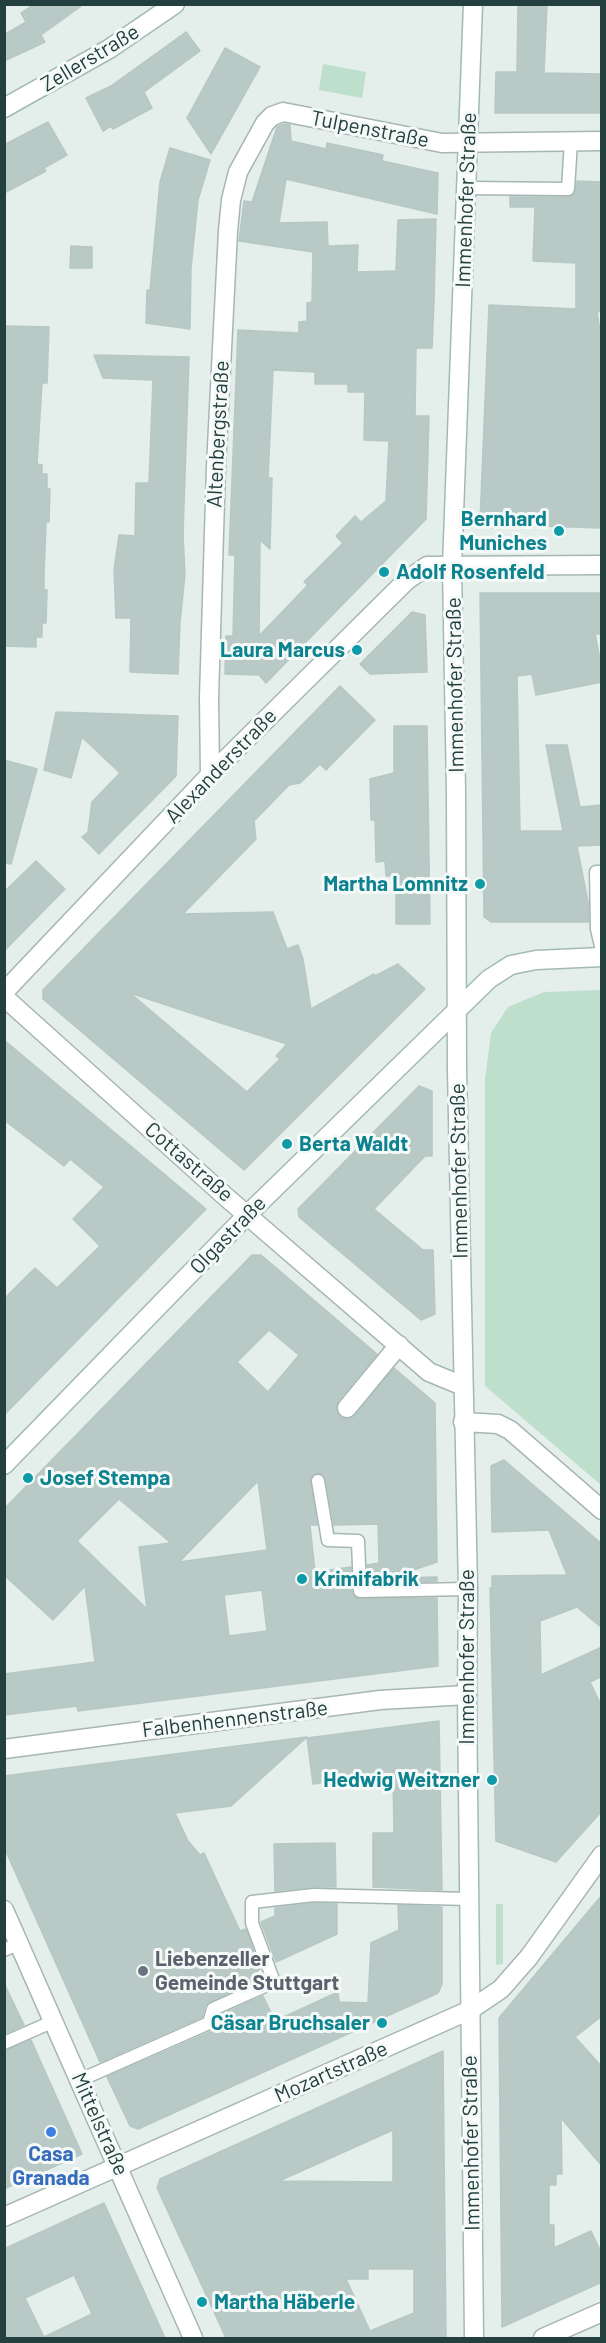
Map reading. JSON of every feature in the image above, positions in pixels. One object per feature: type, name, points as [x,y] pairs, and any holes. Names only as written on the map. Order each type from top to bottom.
[{"type":"street","name":"Zellerstraße","points":[[4,108],[109,49],[175,4]]},
{"type":"street","name":"Immenhofer Straße","points":[[473,4],[452,567],[457,1010],[468,1588],[466,1695],[474,2338]]},
{"type":"street","name":"Tulpenstraße","points":[[284,112],[442,143],[602,141]]},
{"type":"street","name":"Altenbergstraße","points":[[210,775],[216,466],[231,200],[238,172],[250,147],[265,123],[272,116],[284,112]]},
{"type":"street","name":"Alexanderstraße","points":[[4,993],[210,775],[406,581],[428,566],[602,565]]},
{"type":"street","name":"Olgastraße","points":[[4,1465],[248,1214],[489,979],[511,965],[536,960],[602,957]]},
{"type":"street","name":"Cottastraße","points":[[4,997],[429,1372],[463,1386]]},
{"type":"street","points":[[347,1408],[399,1345]]},
{"type":"street","points":[[464,1422],[498,1424],[510,1430],[602,1510]]},
{"type":"street","name":"Falbenhennenstraße","points":[[4,1749],[380,1700],[466,1695]]},
{"type":"street","name":"Mozartstraße","points":[[4,2217],[470,2010],[501,1989],[529,1957],[599,1864]]},
{"type":"street","name":"Mittelstraße","points":[[4,1910],[12,1946],[54,2021],[193,2338]]},
{"type":"street","points":[[543,2338],[602,2312]]},
{"type":"lane","points":[[466,188],[568,189],[571,141]]},
{"type":"lane","points":[[602,872],[596,872],[597,929],[602,950]]},
{"type":"lane","points":[[318,1481],[328,1540],[358,1541],[360,1591],[468,1588]]},
{"type":"lane","points":[[80,2080],[209,2023],[213,2009],[274,1982],[252,1923],[252,1902],[314,1895],[468,1899]]},
{"type":"lane","points":[[4,2043],[54,2021]]},
{"type":"green space","points":[[323,64],[366,72],[362,98],[319,90]]},
{"type":"green space","points":[[602,990],[601,1485],[485,1386],[485,1080],[491,1033],[508,1007],[544,992]]},
{"type":"green space","points":[[496,1904],[503,1904],[503,1964],[496,1965]]},
{"type":"building","points":[[34,4],[84,4],[41,35],[45,42],[4,61],[4,35],[26,22],[21,13]]},
{"type":"building","points":[[518,4],[547,4],[544,73],[602,74],[602,113],[495,113],[496,72],[517,72]]},
{"type":"building","points":[[186,32],[200,51],[144,92],[152,108],[113,129],[111,126],[103,131],[86,98],[111,86]]},
{"type":"building","points":[[225,48],[260,67],[211,154],[187,118]]},
{"type":"building","points":[[48,122],[67,155],[44,168],[46,171],[4,193],[4,145]]},
{"type":"building","points":[[284,124],[290,125],[291,141],[326,149],[327,143],[383,155],[382,161],[438,173],[437,214],[286,179],[279,223],[327,222],[328,246],[358,245],[357,272],[396,271],[398,220],[436,219],[432,348],[416,348],[415,416],[429,416],[426,519],[266,683],[259,675],[225,674],[226,636],[233,636],[235,555],[229,555],[238,330],[299,333],[299,322],[307,321],[307,303],[312,302],[313,252],[239,241],[244,201],[252,202],[277,127]],"holes":[[[273,370],[315,372],[315,384],[348,384],[348,392],[365,392],[364,440],[389,441],[386,501],[361,522],[355,516],[336,536],[343,543],[304,582],[308,585],[259,636],[260,540],[270,549],[272,478],[268,478]]]},
{"type":"building","points":[[170,148],[210,160],[198,200],[191,268],[190,329],[146,323],[147,290],[150,290],[160,182]]},
{"type":"building","points":[[577,181],[602,182],[602,311],[597,312],[602,344],[602,528],[539,526],[486,528],[480,522],[489,305],[576,309],[576,263],[533,261],[535,207],[510,207],[510,197],[568,197],[575,193]]},
{"type":"building","points":[[71,246],[92,247],[92,268],[70,268]]},
{"type":"building","points":[[4,326],[49,327],[47,383],[42,383],[37,464],[42,465],[42,474],[47,474],[47,489],[50,489],[44,575],[44,590],[47,590],[46,623],[42,623],[42,637],[36,637],[36,647],[4,646]]},
{"type":"building","points":[[94,355],[189,357],[183,535],[185,575],[178,674],[130,672],[131,618],[116,618],[114,570],[119,535],[135,536],[136,483],[149,483],[153,380],[103,378]]},
{"type":"building","points":[[480,593],[602,593],[602,634],[595,634],[602,682],[536,695],[532,674],[517,676],[520,831],[563,831],[546,745],[567,745],[580,807],[602,805],[602,845],[577,846],[588,902],[589,922],[491,922],[484,917]]},
{"type":"building","points":[[412,612],[425,615],[427,672],[370,674],[360,664]]},
{"type":"building","points":[[340,686],[375,720],[326,770],[320,764],[300,783],[289,785],[254,821],[256,839],[183,914],[273,912],[287,949],[298,945],[303,959],[311,1009],[374,974],[375,976],[398,964],[425,989],[244,1170],[43,999],[43,990]],"holes":[[[130,993],[287,1044],[276,1056],[280,1059],[247,1092]]]},
{"type":"building","points":[[56,712],[178,716],[176,776],[99,854],[82,837],[88,832],[92,802],[120,773],[82,737],[71,778],[44,770]]},
{"type":"building","points":[[394,726],[427,726],[430,924],[396,924],[396,876],[386,876],[385,861],[376,862],[375,820],[371,820],[370,779],[394,773]]},
{"type":"building","points":[[4,760],[37,769],[11,864],[4,863]]},
{"type":"building","points":[[36,861],[65,889],[4,951],[4,892]]},
{"type":"building","points":[[4,1040],[206,1209],[4,1415],[4,1299],[35,1268],[57,1288],[100,1246],[73,1219],[104,1187],[70,1159],[64,1166],[4,1120]]},
{"type":"building","points":[[419,1086],[432,1091],[432,1156],[425,1156],[374,1209],[423,1250],[433,1250],[435,1314],[421,1320],[299,1217],[298,1209]]},
{"type":"building","points":[[252,1255],[261,1255],[377,1354],[338,1401],[336,1411],[340,1417],[346,1419],[355,1416],[394,1368],[435,1403],[437,1562],[389,1578],[437,1577],[437,1581],[368,1583],[367,1565],[379,1563],[378,1524],[334,1525],[326,1480],[320,1473],[313,1474],[310,1479],[317,1525],[310,1525],[315,1572],[351,1567],[352,1591],[356,1598],[437,1598],[438,1666],[78,1711],[77,1706],[4,1715],[4,1674],[95,1662],[85,1586],[53,1620],[4,1575],[4,1509]],"holes":[[[269,1330],[299,1355],[268,1392],[237,1362]],[[258,1481],[267,1550],[179,1562]],[[119,1499],[171,1543],[139,1547],[147,1609],[77,1541]],[[262,1590],[267,1631],[229,1636],[224,1595]]]},
{"type":"building","points":[[504,1460],[602,1544],[602,1628],[577,1607],[540,1621],[541,1675],[602,1647],[602,1676],[590,1682],[602,1707],[602,1811],[556,1862],[496,1841],[490,1588],[492,1588],[492,1576],[567,1575],[549,1530],[492,1532],[491,1466]]},
{"type":"building","points":[[439,1721],[442,1890],[373,1887],[373,1833],[394,1833],[393,1774],[313,1784],[307,1738]]},
{"type":"building","points":[[307,1737],[231,1806],[175,1813],[188,1841],[200,1855],[204,1853],[240,1931],[246,1929],[260,1969],[254,1974],[257,1981],[209,2002],[205,2006],[202,2017],[100,2062],[4,1847],[4,1776]]},
{"type":"building","points":[[335,1843],[336,1887],[275,1891],[274,1844]]},
{"type":"building","points":[[602,1895],[602,2016],[575,2037],[602,2067],[602,2166],[561,2118],[562,2174],[556,2174],[556,2185],[549,2185],[549,2225],[554,2225],[554,2248],[591,2231],[602,2254],[602,2282],[502,2327],[499,2018]]},
{"type":"building","points":[[314,1903],[337,1904],[337,1934],[276,1962],[261,1922],[275,1916],[275,1908]]},
{"type":"building","points":[[398,1905],[442,1907],[442,1984],[438,1993],[138,2129],[130,2126],[107,2077],[212,2031],[217,2026],[220,2015],[263,1996],[275,2021],[338,1992],[339,2002],[368,2003],[371,1943],[399,1930]]},
{"type":"building","points":[[4,1983],[24,2025],[4,2034]]},
{"type":"building","points":[[31,2040],[82,2154],[4,2189],[4,2051]]},
{"type":"building","points":[[443,2051],[446,2338],[226,2338],[157,2188],[160,2179]],"holes":[[[393,2130],[393,2182],[279,2181]],[[368,2269],[414,2269],[414,2313],[370,2331],[346,2279],[368,2279]]]},
{"type":"building","points":[[104,2203],[165,2338],[4,2338],[4,2249]],"holes":[[[74,2275],[92,2314],[44,2337],[25,2298]]]},
{"type":"place","name":"Bernhard Muniches","points":[[559,531]]},
{"type":"place","name":"Adolf Rosenfeld","points":[[384,572]]},
{"type":"place","name":"Laura Marcus","points":[[357,650]]},
{"type":"place","name":"Martha Lomnitz","points":[[480,884]]},
{"type":"place","name":"Berta Waldt","points":[[287,1144]]},
{"type":"place","name":"Josef Stempa","points":[[28,1478]]},
{"type":"place","name":"Krimifabrik","points":[[302,1579]]},
{"type":"place","name":"Hedwig Weitzner","points":[[492,1780]]},
{"type":"place","name":"Liebenzeller Gemeinde Stuttgart","points":[[143,1971]]},
{"type":"place","name":"Cäsar Bruchsaler","points":[[382,2023]]},
{"type":"place","name":"Casa Granada","points":[[51,2132]]},
{"type":"place","name":"Martha Häberle","points":[[202,2302]]}]
